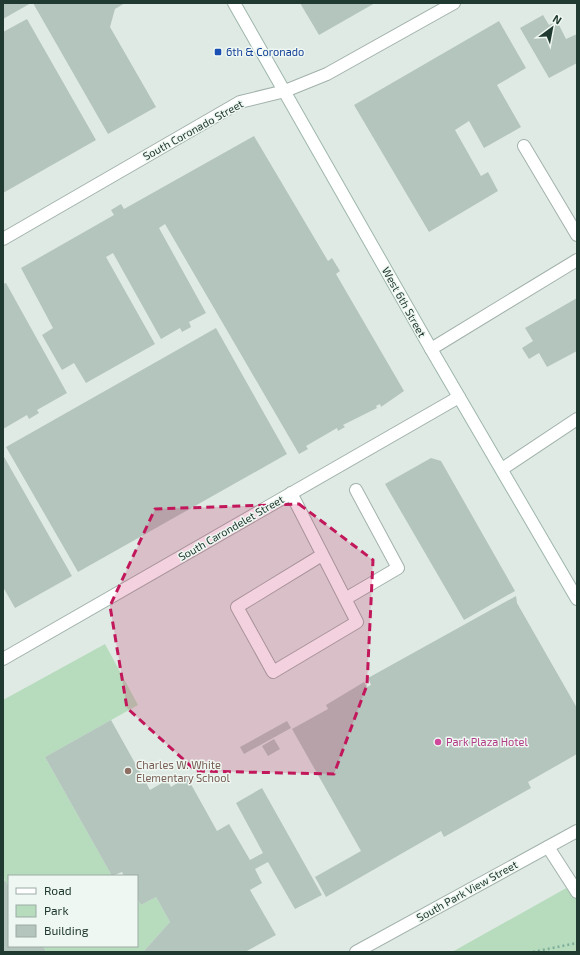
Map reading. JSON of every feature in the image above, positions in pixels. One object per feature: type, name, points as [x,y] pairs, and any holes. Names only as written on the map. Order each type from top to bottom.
[{"type":"street","name":"West 6th Street","points":[[234,3],[285,90],[431,349],[502,468],[577,599]]},
{"type":"street","name":"South Coronado Street","points":[[3,239],[240,102],[285,90],[327,74],[454,3]]},
{"type":"street","points":[[524,146],[577,235]]},
{"type":"street","points":[[431,349],[577,260]]},
{"type":"street","name":"South Carondelet Street","points":[[3,659],[459,397]]},
{"type":"street","points":[[502,468],[577,419]]},
{"type":"street","points":[[345,599],[398,568],[356,490]]},
{"type":"street","points":[[291,494],[345,599],[356,622],[273,672],[237,607],[322,555]]},
{"type":"street","name":"South Park View Street","points":[[356,952],[577,830]]},
{"type":"street","points":[[548,847],[577,892]]},
{"type":"path","points":[[533,952],[577,943]]},
{"type":"highlighted area","points":[[299,504],[373,560],[367,685],[334,774],[196,771],[127,708],[110,606],[155,509]]},
{"type":"green space","points":[[105,644],[138,705],[45,757],[111,875],[8,875],[8,885],[3,877],[3,700]]},
{"type":"green space","points":[[577,882],[577,952],[452,952]]},
{"type":"green space","points":[[156,897],[170,922],[143,952],[46,952],[44,947],[138,947],[138,900],[141,905]]},
{"type":"building","points":[[3,3],[31,3],[3,19]]},
{"type":"building","points":[[33,3],[125,3],[115,9],[110,27],[156,107],[108,134]]},
{"type":"building","points":[[300,3],[375,3],[319,35]]},
{"type":"building","points":[[543,15],[549,25],[556,22],[558,23],[566,39],[577,34],[577,63],[549,78],[520,28]]},
{"type":"building","points":[[27,19],[96,140],[3,193],[3,32]]},
{"type":"building","points":[[499,21],[526,68],[497,85],[521,127],[484,148],[469,121],[455,130],[481,176],[488,172],[498,191],[429,232],[354,105]]},
{"type":"building","points":[[254,136],[328,261],[332,258],[340,271],[336,274],[404,391],[381,407],[380,404],[376,406],[377,408],[343,425],[345,427],[338,431],[337,428],[306,446],[308,449],[299,454],[165,224],[159,228],[206,313],[189,322],[191,327],[182,332],[180,328],[161,339],[113,253],[106,257],[155,344],[86,383],[74,363],[62,370],[42,335],[53,328],[21,268],[114,215],[111,210],[121,204],[124,209]]},
{"type":"building","points":[[6,283],[67,393],[37,410],[39,413],[29,419],[27,415],[3,429],[3,284]]},
{"type":"building","points":[[577,298],[577,351],[547,367],[539,353],[529,359],[522,348],[533,341],[525,328]]},
{"type":"building","points":[[216,328],[287,454],[78,572],[6,447]]},
{"type":"building","points":[[3,455],[72,576],[15,608],[3,587]]},
{"type":"building","points":[[431,458],[441,461],[515,591],[464,620],[385,484]]},
{"type":"building","name":"Park Plaza Hotel","points":[[516,596],[517,603],[577,708],[577,754],[528,782],[531,788],[444,837],[441,831],[326,897],[315,877],[361,851],[292,729],[328,709],[326,705],[364,682],[367,687],[371,685],[368,678]]},
{"type":"building","points":[[111,720],[150,790],[167,780],[171,787],[187,777],[217,831],[229,824],[250,860],[263,853],[236,803],[262,788],[322,895],[295,909],[268,862],[255,869],[262,883],[250,890],[276,935],[245,952],[143,952],[170,922],[156,897],[141,905],[138,900],[138,875],[124,875],[122,872],[111,875],[45,757]]},
{"type":"building","points":[[287,721],[291,728],[244,754],[240,747]]},
{"type":"building","points":[[274,739],[280,749],[268,756],[262,746]]},
{"type":"building","points":[[5,880],[8,885],[8,947],[44,947],[46,952],[3,952],[3,882]]},
{"type":"place","name":"6th & Coronado","points":[[218,52]]},
{"type":"place","name":"Park Plaza Hotel","points":[[438,742]]},
{"type":"place","name":"Charles W. White Elementary School","points":[[128,771]]}]
